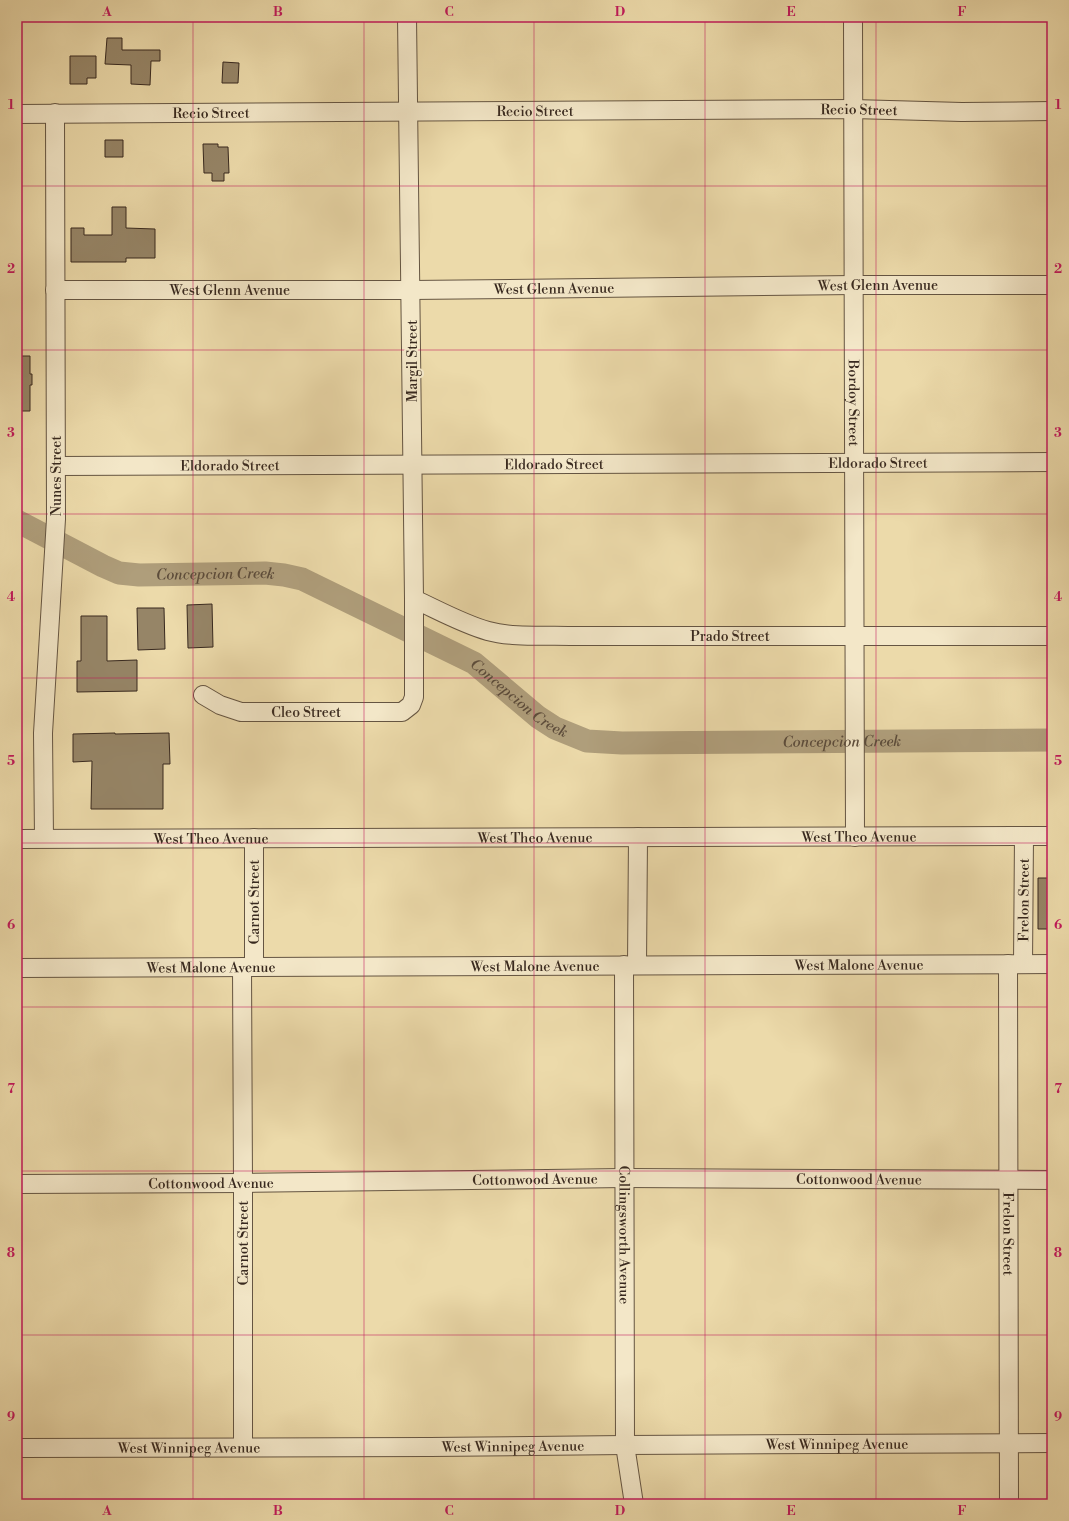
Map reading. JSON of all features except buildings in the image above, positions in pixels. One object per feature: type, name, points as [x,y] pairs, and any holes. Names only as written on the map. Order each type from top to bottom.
[{"type":"street","name":"Margil Street","points":[[407,17],[414,606],[414,697],[411,705]]},
{"type":"street","name":"Bordoy Street","points":[[853,17],[855,836]]},
{"type":"street","name":"Recio Street","points":[[17,114],[853,109],[962,112],[1052,111]]},
{"type":"street","name":"Nunes Street","points":[[44,838],[43,733],[56,519],[55,113]]},
{"type":"street","name":"West Glenn Avenue","points":[[55,290],[411,290],[854,285],[1052,285]]},
{"type":"street","name":"Eldorado Street","points":[[56,466],[413,466],[854,462],[1052,462]]},
{"type":"street","name":"Prado Street","points":[[414,606],[489,631],[513,634],[571,636],[1052,636]]},
{"type":"street","name":"Cleo Street","points":[[204,695],[220,705],[241,712],[402,712],[411,705]]},
{"type":"street","name":"Frelon Street","points":[[1009,1504],[1008,1180],[1015,964],[1024,836]]},
{"type":"street","name":"West Theo Avenue","points":[[17,838],[1052,836]]},
{"type":"street","name":"Collingsworth Avenue","points":[[634,1504],[625,1445],[624,1178],[631,965],[638,837]]},
{"type":"street","name":"Carnot Street","points":[[243,1447],[244,1183],[248,967],[254,838]]},
{"type":"street","name":"West Malone Avenue","points":[[17,968],[1052,964]]},
{"type":"street","name":"Cottonwood Avenue","points":[[17,1184],[244,1183],[624,1178],[1052,1180]]},
{"type":"street","name":"West Winnipeg Avenue","points":[[17,1448],[430,1447],[1008,1442],[1052,1443]]},
{"type":"waterway","name":"Concepcion Creek","points":[[17,521],[119,573],[139,575],[265,573],[302,579],[474,663],[538,717],[555,728],[587,741],[622,743],[1052,740]]}]
